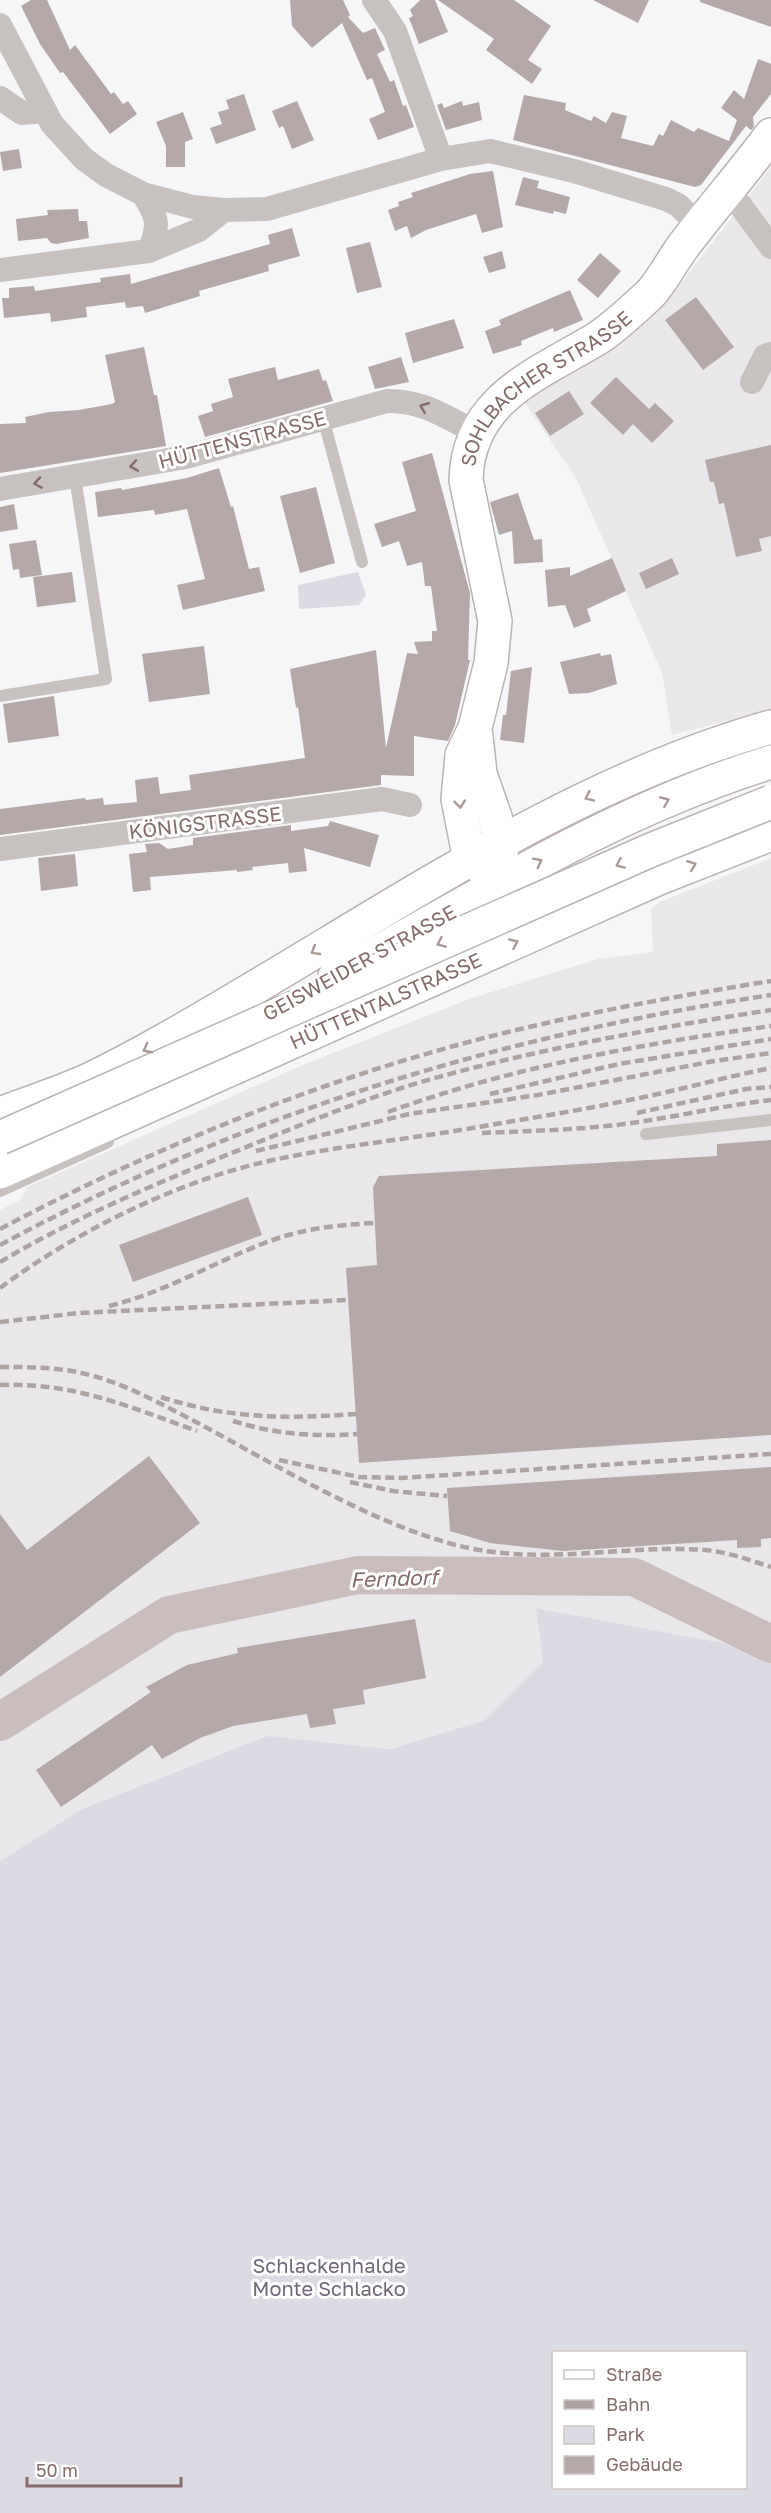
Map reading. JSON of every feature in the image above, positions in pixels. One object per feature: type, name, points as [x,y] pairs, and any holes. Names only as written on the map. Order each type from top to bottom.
[{"type":"main road","name":"SOHLBACHER STRASSE","points":[[470,860],[458,799],[462,755],[475,728],[491,663],[495,621],[466,480],[468,459],[477,433],[498,403],[525,379],[608,331],[652,292],[771,135]]},
{"type":"main road","name":"GEISWEIDER STRASSE","points":[[0,1114],[88,1080],[175,1034],[470,860],[555,814],[661,765],[771,727]]},
{"type":"main road","name":"SOHLBACHER STRASSE","points":[[475,728],[480,774],[495,817],[501,843],[501,880]]},
{"type":"main road","points":[[711,746],[718,778]]},
{"type":"main road","name":"GEISWEIDER STRASSE","points":[[0,1148],[99,1107],[458,908],[501,880],[636,813],[718,778],[771,762]]},
{"type":"main road","points":[[480,774],[514,805],[555,814]]},
{"type":"main road","name":"HÜTTENTALSTRASSE","points":[[0,1138],[651,850],[771,802]]},
{"type":"main road","name":"HÜTTENTALSTRASSE","points":[[0,1172],[648,883],[771,834]]},
{"type":"main road","points":[[470,860],[501,880]]},
{"type":"street","points":[[374,0],[395,31],[441,159]]},
{"type":"street","points":[[0,25],[52,124],[84,159],[106,175],[143,194],[193,207],[224,210],[267,209],[441,159],[490,151],[574,171],[666,199],[678,205],[700,226]]},
{"type":"street","points":[[0,98],[22,113],[45,111]]},
{"type":"street","points":[[729,190],[771,247]]},
{"type":"street","points":[[143,194],[156,214],[156,234],[149,251]]},
{"type":"street","points":[[0,270],[149,251],[199,230],[224,210]]},
{"type":"street","points":[[752,382],[765,356],[771,354]]},
{"type":"street","name":"HÜTTENSTRASSE","points":[[0,489],[186,457],[387,401],[406,400],[424,405],[477,433]]},
{"type":"street","name":"KÖNIGSTRASSE","points":[[0,849],[382,799],[410,805]]},
{"type":"lane","points":[[323,418],[362,562]]},
{"type":"lane","points":[[0,696],[106,679],[75,477]]},
{"type":"lane","points":[[646,1134],[771,1120]]},
{"type":"lane","points":[[0,1191],[118,1137]]},
{"type":"shaded area","points":[[771,167],[771,710],[672,735],[662,673],[576,478],[520,396],[626,338],[675,291]]},
{"type":"shaded area","points":[[771,858],[771,1659],[749,1648],[536,1608],[543,1662],[485,1720],[391,1749],[267,1736],[82,1809],[0,1861],[0,1210],[20,1200],[27,1187],[305,1064],[472,998],[598,959],[653,952],[651,909],[660,902]]},
{"type":"green space","points":[[358,572],[366,595],[359,605],[299,609],[298,585]]},
{"type":"green space","name":"Schlackenhalde Monte Schlacko","points":[[536,1608],[749,1648],[771,1659],[771,2513],[0,2513],[0,1861],[82,1809],[267,1736],[391,1749],[485,1720],[543,1662]]},
{"type":"building","points":[[31,0],[47,0],[70,50],[75,45],[111,94],[114,92],[123,104],[128,101],[137,114],[110,134],[63,72],[60,73],[40,44],[21,6]]},
{"type":"building","points":[[290,0],[343,0],[350,15],[348,17],[363,33],[375,28],[385,50],[377,54],[390,82],[394,80],[403,106],[406,105],[414,127],[378,140],[369,119],[385,112],[372,78],[367,80],[342,23],[312,48],[292,26]]},
{"type":"building","points":[[420,0],[435,0],[448,32],[419,44],[409,18],[413,16],[410,10]]},
{"type":"building","points":[[438,0],[514,0],[551,26],[528,60],[542,69],[532,84],[486,50],[494,39]]},
{"type":"building","points":[[593,0],[649,0],[638,23]]},
{"type":"building","points":[[700,0],[771,0],[771,27],[700,2]]},
{"type":"building","points":[[758,59],[771,64],[771,94],[753,117],[754,127],[751,130],[746,126],[701,185],[695,187],[513,140],[524,95],[566,103],[565,110],[591,121],[594,116],[606,123],[612,112],[627,116],[621,138],[653,146],[659,134],[663,136],[671,120],[694,132],[698,128],[729,141],[737,120],[721,108],[734,90],[744,99]]},
{"type":"building","points":[[244,94],[256,130],[216,144],[210,128],[222,124],[218,112],[229,109],[226,100]]},
{"type":"building","points":[[297,101],[314,140],[292,149],[283,126],[279,128],[272,111]]},
{"type":"building","points":[[462,101],[463,106],[479,102],[482,120],[446,130],[437,105],[442,103],[444,108]]},
{"type":"building","points":[[183,112],[193,139],[185,142],[185,167],[166,167],[166,146],[156,122]]},
{"type":"building","points":[[19,149],[22,168],[3,171],[0,152]]},
{"type":"building","points":[[493,171],[503,227],[482,233],[476,214],[426,230],[411,238],[407,226],[395,231],[388,210],[399,206],[398,202],[413,197],[411,193],[470,174]]},
{"type":"building","points":[[523,177],[539,181],[537,188],[570,197],[566,214],[554,211],[553,214],[515,205]]},
{"type":"building","points":[[78,209],[79,221],[87,221],[89,238],[56,244],[51,243],[47,238],[18,241],[16,219],[48,215],[47,210]]},
{"type":"building","points":[[292,228],[300,256],[268,265],[269,271],[199,291],[200,296],[145,313],[143,306],[126,308],[125,302],[86,307],[87,317],[51,322],[50,313],[4,318],[2,298],[9,298],[9,288],[34,286],[35,291],[101,282],[100,278],[130,274],[131,284],[270,244],[268,235]]},
{"type":"building","points":[[370,242],[382,287],[357,293],[346,248]]},
{"type":"building","points":[[502,251],[506,268],[489,273],[483,257]]},
{"type":"building","points":[[600,253],[621,271],[598,298],[577,280]]},
{"type":"building","points":[[570,290],[583,320],[554,332],[553,328],[521,341],[522,345],[493,354],[485,331],[501,325],[499,320]]},
{"type":"building","points":[[696,297],[734,347],[703,370],[665,320]]},
{"type":"building","points":[[454,319],[464,348],[413,363],[405,333]]},
{"type":"building","points":[[144,347],[154,395],[157,395],[166,446],[0,473],[0,424],[26,423],[25,417],[112,404],[115,402],[105,355]]},
{"type":"building","points":[[401,357],[409,382],[375,389],[368,367]]},
{"type":"building","points":[[275,367],[278,380],[319,369],[323,381],[326,380],[333,401],[205,437],[198,416],[213,411],[211,404],[233,397],[228,379]]},
{"type":"building","points":[[616,377],[649,409],[655,403],[674,421],[652,443],[633,424],[623,435],[590,403]]},
{"type":"building","points":[[569,391],[584,414],[550,436],[535,413]]},
{"type":"building","points":[[771,445],[771,536],[759,539],[762,551],[736,557],[724,503],[719,504],[714,482],[710,482],[705,460]]},
{"type":"building","points":[[432,453],[470,593],[468,660],[470,660],[455,725],[448,741],[414,736],[414,776],[381,775],[381,785],[0,835],[0,809],[85,798],[86,800],[103,798],[104,805],[137,802],[135,780],[158,777],[160,794],[191,790],[189,775],[305,758],[290,669],[376,650],[386,748],[407,653],[418,654],[414,642],[432,641],[432,631],[437,631],[431,586],[425,586],[422,562],[407,566],[399,541],[382,547],[374,524],[416,511],[402,462]]},
{"type":"building","points":[[219,468],[231,507],[233,506],[249,569],[259,567],[265,591],[183,610],[177,585],[205,579],[187,509],[155,515],[154,510],[98,517],[95,492],[121,488],[122,490],[187,478]]},
{"type":"building","points":[[316,487],[335,563],[300,573],[280,496]]},
{"type":"building","points":[[518,493],[534,540],[542,539],[543,562],[514,564],[512,531],[499,535],[490,502]]},
{"type":"building","points":[[14,504],[18,529],[0,532],[0,507]]},
{"type":"building","points":[[36,540],[42,575],[20,578],[19,569],[13,570],[9,544]]},
{"type":"building","points":[[612,558],[626,591],[587,609],[591,621],[574,628],[565,605],[548,607],[545,570],[570,567],[570,576]]},
{"type":"building","points":[[672,558],[679,574],[646,589],[639,573]]},
{"type":"building","points":[[72,572],[76,602],[37,607],[33,577]]},
{"type":"building","points":[[204,646],[210,694],[149,702],[142,654]]},
{"type":"building","points":[[600,653],[601,656],[611,654],[617,684],[589,693],[569,694],[560,662]]},
{"type":"building","points":[[532,667],[524,743],[500,740],[503,715],[506,715],[511,671]]},
{"type":"building","points":[[54,696],[59,736],[8,743],[3,704]]},
{"type":"building","points":[[330,821],[379,835],[370,867],[304,848],[307,871],[289,873],[288,863],[252,867],[253,870],[237,872],[237,870],[150,877],[151,890],[133,892],[129,854],[147,852],[145,844],[159,843],[168,849],[193,845],[193,838],[291,825],[291,831],[328,826]]},
{"type":"building","points":[[75,854],[78,886],[41,891],[38,858]]},
{"type":"building","points":[[771,1140],[771,1435],[359,1463],[346,1268],[377,1265],[373,1187],[379,1176],[717,1156],[717,1144]]},
{"type":"building","points":[[248,1197],[262,1235],[133,1282],[119,1245]]},
{"type":"building","points":[[149,1456],[200,1523],[0,1677],[0,1514],[27,1550]]},
{"type":"building","points":[[771,1467],[771,1538],[761,1539],[761,1547],[737,1548],[737,1540],[563,1551],[490,1543],[450,1531],[447,1488]]},
{"type":"building","points":[[415,1619],[426,1678],[363,1690],[365,1704],[333,1709],[336,1724],[310,1728],[307,1714],[233,1726],[200,1738],[162,1759],[152,1745],[61,1807],[36,1770],[151,1692],[146,1687],[187,1665],[238,1653],[237,1648]]},
{"type":"waterway","name":"Ferndorf","points":[[0,1722],[169,1615],[358,1575],[634,1577],[771,1644]]},
{"type":"railway","points":[[0,1229],[122,1168],[185,1141],[248,1115],[377,1069],[442,1049],[541,1024],[771,981]]},
{"type":"railway","points":[[0,1245],[92,1198],[185,1156],[279,1119],[375,1086],[570,1033],[670,1012],[771,995]]},
{"type":"railway","points":[[0,1262],[79,1219],[189,1170],[300,1125],[413,1084],[565,1047],[771,1010]]},
{"type":"railway","points":[[388,1112],[482,1082],[577,1059],[625,1049],[771,1026]]},
{"type":"railway","points":[[490,1094],[619,1064],[771,1039]]},
{"type":"railway","points":[[256,1151],[409,1114],[538,1095],[714,1061],[771,1053]]},
{"type":"railway","points":[[0,1288],[59,1249],[124,1213],[227,1172],[314,1152],[451,1132],[595,1107],[771,1068]]},
{"type":"railway","points":[[637,1113],[746,1089],[771,1087]]},
{"type":"railway","points":[[482,1133],[616,1125],[771,1100]]},
{"type":"railway","points":[[109,1306],[149,1294],[276,1239],[317,1229],[375,1223]]},
{"type":"railway","points":[[0,1322],[79,1313],[348,1300]]},
{"type":"railway","points":[[0,1367],[68,1370],[118,1384],[172,1409],[324,1492],[391,1523],[456,1545],[488,1551],[550,1555],[643,1550],[705,1550],[730,1554],[771,1567]]},
{"type":"railway","points":[[0,1385],[27,1385],[77,1392],[124,1405],[197,1431]]},
{"type":"railway","points":[[161,1397],[210,1410],[258,1416],[306,1417],[356,1414]]},
{"type":"railway","points":[[233,1421],[295,1434],[357,1434]]},
{"type":"railway","points":[[279,1460],[359,1477],[401,1478],[771,1454]]},
{"type":"railway","points":[[350,1482],[393,1491],[447,1496]]}]
